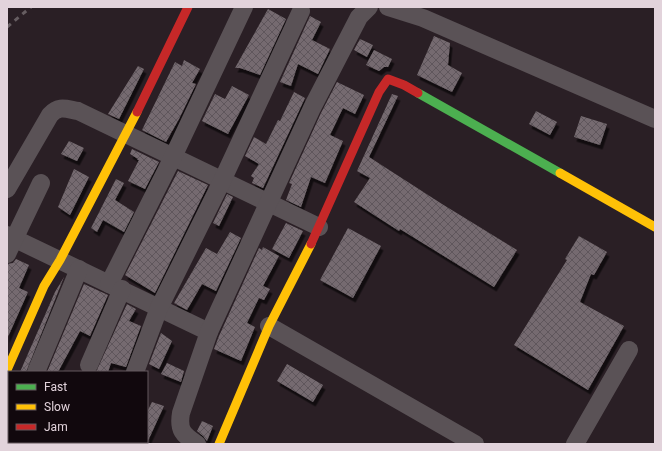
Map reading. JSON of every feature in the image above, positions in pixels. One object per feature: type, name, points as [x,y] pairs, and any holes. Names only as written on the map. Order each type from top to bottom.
[{"type":"street","points":[[7,370],[44,286],[60,260],[126,134],[188,7]]},
{"type":"street","points":[[89,365],[116,287],[173,157],[244,7]]},
{"type":"street","points":[[197,444],[188,438],[178,437],[181,413],[209,332],[312,108],[359,17],[369,7]]},
{"type":"street","points":[[388,7],[423,18],[655,119]]},
{"type":"street","points":[[135,371],[159,308],[222,181],[300,11]]},
{"type":"street","points":[[219,444],[269,326],[319,227],[379,92],[388,79],[404,85],[655,227]]},
{"type":"street","points":[[7,188],[50,115],[56,109],[63,108],[78,111],[319,227]]},
{"type":"street","points":[[41,183],[9,242],[60,260],[209,332]]},
{"type":"street","points":[[36,371],[79,269]]},
{"type":"street","points":[[269,326],[475,444]]},
{"type":"street","points":[[575,444],[629,350]]},
{"type":"building","points":[[268,9],[286,19],[260,75],[240,68],[235,68]]},
{"type":"building","points":[[310,16],[321,22],[312,40],[330,49],[318,74],[298,64],[291,86],[280,82]]},
{"type":"building","points":[[434,36],[450,43],[448,65],[462,73],[452,92],[417,75]]},
{"type":"building","points":[[360,39],[373,45],[367,57],[354,50]]},
{"type":"building","points":[[374,50],[392,59],[388,67],[384,67],[379,71],[366,65]]},
{"type":"building","points":[[184,60],[200,69],[192,83],[196,84],[166,142],[142,130],[175,62],[182,66]]},
{"type":"building","points":[[138,66],[144,69],[119,119],[108,114]]},
{"type":"building","points":[[337,82],[364,95],[355,114],[343,108],[330,135],[343,141],[325,183],[311,177],[301,207],[286,200],[292,184],[289,183]]},
{"type":"building","points":[[232,86],[249,95],[228,134],[202,121],[215,94],[225,99]]},
{"type":"building","points":[[294,92],[305,98],[263,188],[252,183],[254,178],[251,176],[259,164],[245,156],[254,137],[266,144],[278,120],[280,121]]},
{"type":"building","points":[[392,94],[398,96],[369,157],[517,250],[494,287],[400,229],[399,231],[354,202],[370,178],[357,171]]},
{"type":"building","points":[[536,111],[557,122],[550,135],[529,124]]},
{"type":"building","points":[[581,116],[607,124],[600,145],[574,137]]},
{"type":"building","points":[[69,141],[84,148],[77,161],[61,154]]},
{"type":"building","points":[[132,149],[159,162],[145,189],[128,181],[139,160],[130,154]]},
{"type":"building","points":[[74,169],[89,177],[70,215],[58,207]]},
{"type":"building","points":[[178,171],[208,185],[155,293],[125,275]]},
{"type":"building","points":[[116,179],[124,183],[115,200],[134,212],[124,232],[103,220],[97,232],[91,228]]},
{"type":"building","points":[[227,194],[233,197],[219,226],[213,223]]},
{"type":"building","points":[[286,223],[303,231],[289,258],[272,249]]},
{"type":"building","points":[[348,228],[381,246],[353,298],[320,280]]},
{"type":"building","points":[[230,232],[241,238],[216,291],[202,284],[187,310],[174,303],[206,248],[217,254]]},
{"type":"building","points":[[579,236],[607,252],[594,275],[591,274],[580,302],[624,326],[588,390],[514,345],[567,260],[565,259]]},
{"type":"building","points":[[263,247],[279,256],[263,286],[270,289],[264,300],[259,298],[247,323],[255,327],[241,361],[214,349],[259,248],[262,250]]},
{"type":"building","points":[[16,259],[29,265],[19,288],[28,292],[7,339],[7,264],[13,263]]},
{"type":"building","points":[[64,277],[26,371],[20,371],[55,292]]},
{"type":"building","points":[[84,284],[108,295],[90,336],[80,331],[59,371],[47,371]]},
{"type":"building","points":[[127,304],[136,309],[129,321],[141,326],[126,367],[111,363],[108,371],[96,371]]},
{"type":"building","points":[[161,333],[172,341],[159,369],[149,364]]},
{"type":"building","points":[[167,363],[184,371],[181,382],[161,374]]},
{"type":"building","points":[[287,364],[323,385],[313,402],[277,381]]},
{"type":"building","points":[[152,402],[164,406],[148,441],[148,410]]},
{"type":"building","points":[[202,421],[213,426],[207,441],[197,431]]},
{"type":"railway","points":[[7,27],[31,7]]},
{"type":"traffic: fast","points":[[418,93],[560,173]]},
{"type":"traffic: slow","points":[[7,370],[44,286],[60,260],[137,112]]},
{"type":"traffic: slow","points":[[560,173],[655,227]]},
{"type":"traffic: slow","points":[[219,444],[269,326],[311,244]]},
{"type":"traffic: jam","points":[[137,112],[188,7]]},
{"type":"traffic: jam","points":[[311,244],[379,92],[388,79],[404,85],[418,93]]}]
